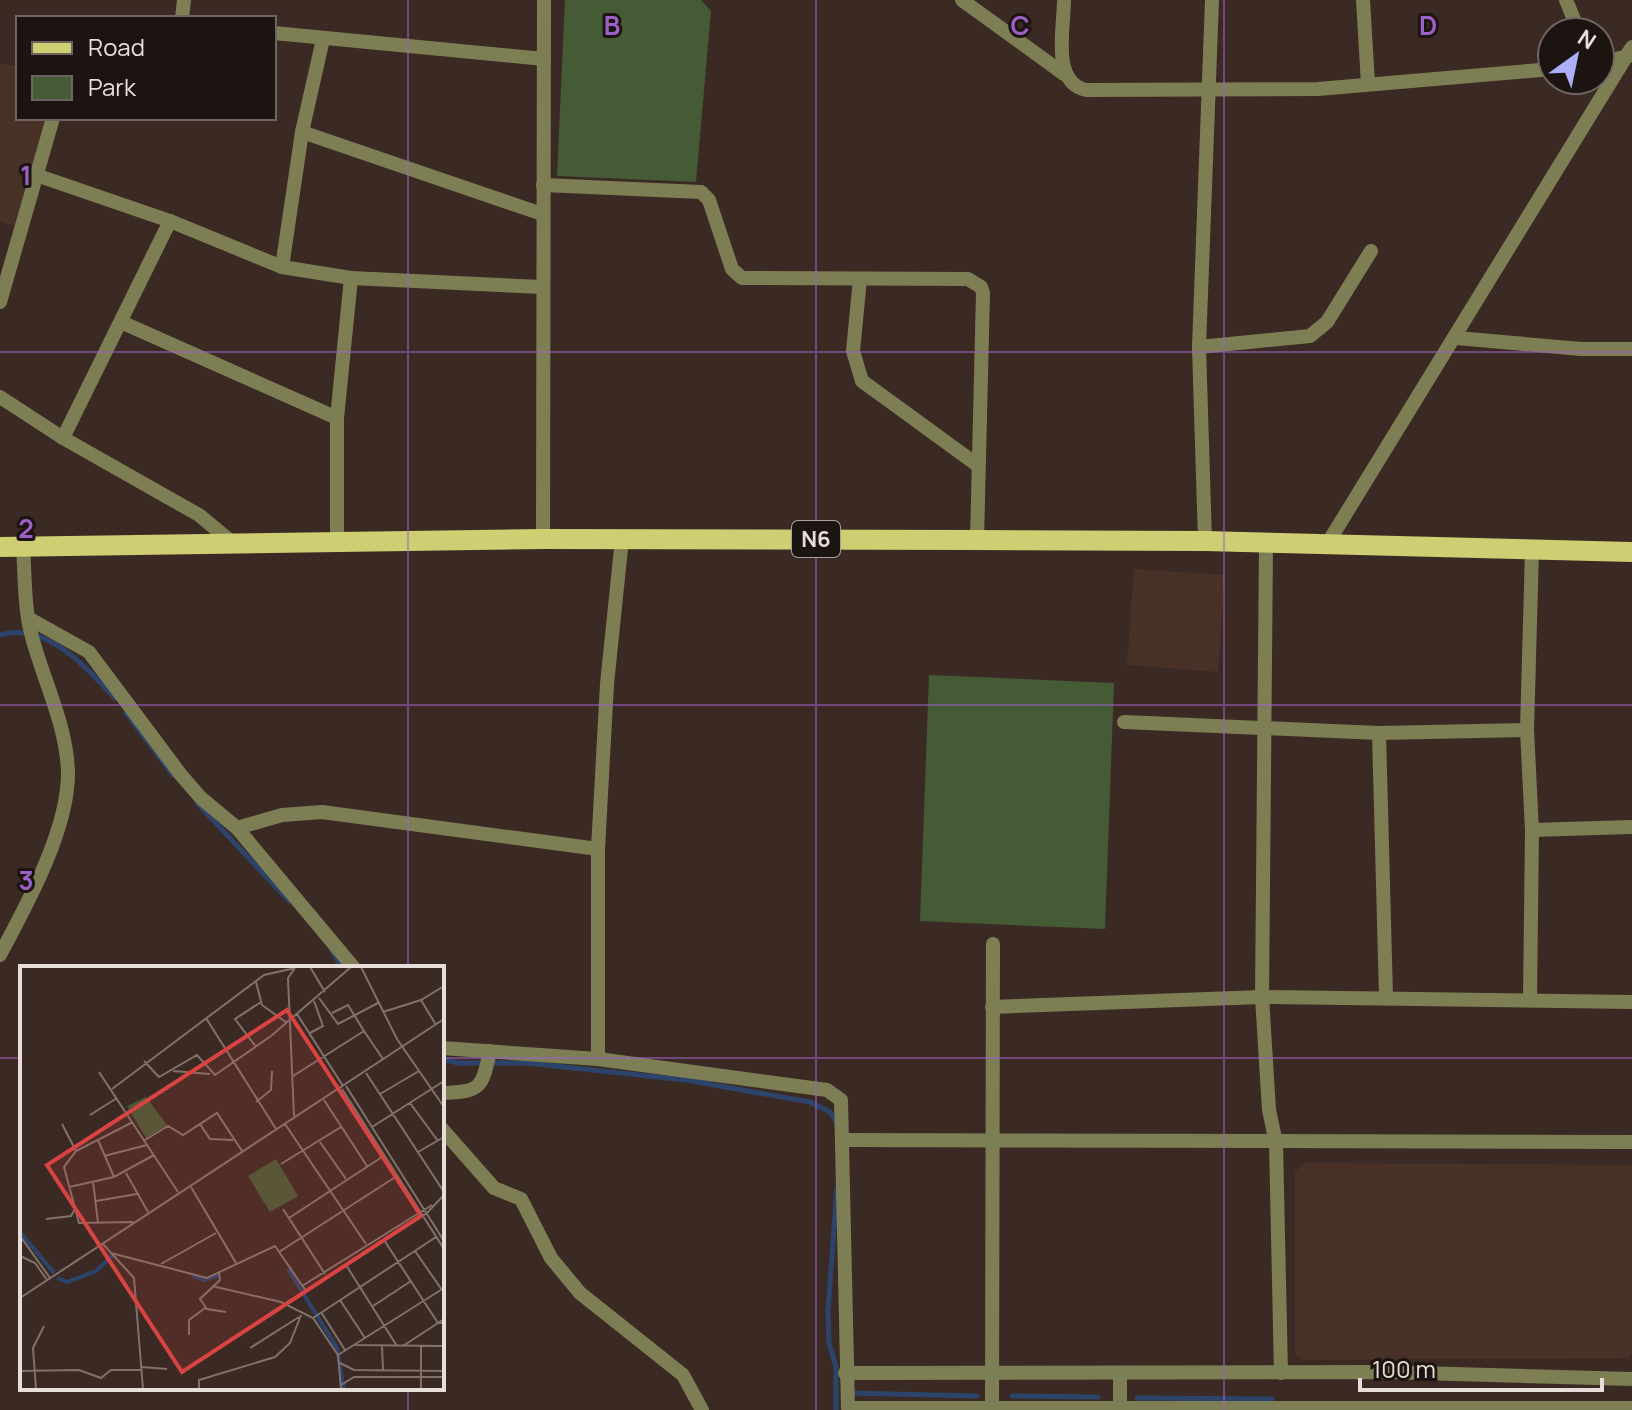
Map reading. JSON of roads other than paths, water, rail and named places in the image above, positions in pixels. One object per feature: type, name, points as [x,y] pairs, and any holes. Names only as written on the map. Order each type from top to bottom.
[{"type":"main road","name":"N6","points":[[0,547],[543,539],[977,540],[1205,541],[1266,545],[1632,552]]},
{"type":"street","points":[[543,539],[544,0]]},
{"type":"street","points":[[962,0],[1064,74],[1074,87],[1086,90],[1209,92],[1368,84],[1536,70]]},
{"type":"street","points":[[1064,0],[1064,74]]},
{"type":"street","points":[[1205,541],[1199,347],[1212,0]]},
{"type":"street","points":[[1363,0],[1368,84]]},
{"type":"street","points":[[276,33],[544,59]]},
{"type":"street","points":[[282,267],[302,132],[323,39]]},
{"type":"street","points":[[1326,546],[1631,52]]},
{"type":"street","points":[[2,296],[52,120]]},
{"type":"street","points":[[302,132],[542,214]]},
{"type":"street","points":[[36,175],[170,221],[282,267],[351,278],[542,287]]},
{"type":"street","points":[[543,185],[697,190],[709,200],[732,269],[742,278],[968,279],[981,287],[977,540]]},
{"type":"street","points":[[63,438],[170,221]]},
{"type":"street","points":[[1199,347],[1310,336],[1327,322],[1371,251]]},
{"type":"street","points":[[337,542],[337,418],[351,278]]},
{"type":"street","points":[[860,279],[853,351],[862,381],[876,395],[976,464]]},
{"type":"street","points":[[121,322],[337,418]]},
{"type":"street","points":[[1457,338],[1581,349],[1632,349]]},
{"type":"street","points":[[0,397],[63,438],[199,515],[234,544]]},
{"type":"street","points":[[598,1059],[598,849],[607,684],[622,539]]},
{"type":"street","points":[[1266,545],[1262,997],[1269,1110],[1276,1143],[1281,1373]]},
{"type":"street","points":[[0,955],[50,849],[62,813],[68,775],[65,743],[30,619],[23,546]]},
{"type":"street","points":[[1530,1000],[1532,830],[1527,730],[1532,550]]},
{"type":"street","points":[[30,619],[89,652],[201,798],[237,828],[352,966]]},
{"type":"street","points":[[1124,722],[1379,733],[1527,730]]},
{"type":"street","points":[[1379,733],[1386,997]]},
{"type":"street","points":[[237,828],[282,815],[322,812],[598,849]]},
{"type":"street","points":[[1532,830],[1632,827]]},
{"type":"street","points":[[992,1406],[993,944]]},
{"type":"street","points":[[992,1007],[1262,997],[1632,1002]]},
{"type":"street","points":[[444,1048],[598,1059],[827,1090],[841,1100],[843,1140],[840,1193],[848,1408],[1632,1408]]},
{"type":"street","points":[[444,1093],[469,1092],[478,1088],[484,1080],[490,1051]]},
{"type":"street","points":[[444,1131],[494,1188],[521,1199],[551,1258],[580,1293],[683,1375],[702,1410]]},
{"type":"street","points":[[843,1140],[1632,1142]]},
{"type":"street","points":[[845,1373],[1281,1373],[1632,1379]]},
{"type":"street","points":[[1120,1375],[1120,1410]]},
{"type":"waterway","points":[[0,635],[17,632],[49,641],[78,661],[115,698]]},
{"type":"waterway","points":[[126,713],[173,775]]},
{"type":"waterway","points":[[198,804],[289,901]]},
{"type":"waterway","points":[[332,951],[341,966]]},
{"type":"waterway","points":[[444,1060],[458,1063],[527,1063],[686,1080],[810,1102],[830,1112],[837,1123]]},
{"type":"waterway","points":[[836,1410],[836,1367],[829,1343],[828,1311],[837,1188]]},
{"type":"waterway","points":[[850,1393],[977,1396]]},
{"type":"waterway","points":[[1012,1396],[1098,1397]]},
{"type":"waterway","points":[[1137,1398],[1272,1399]]}]
